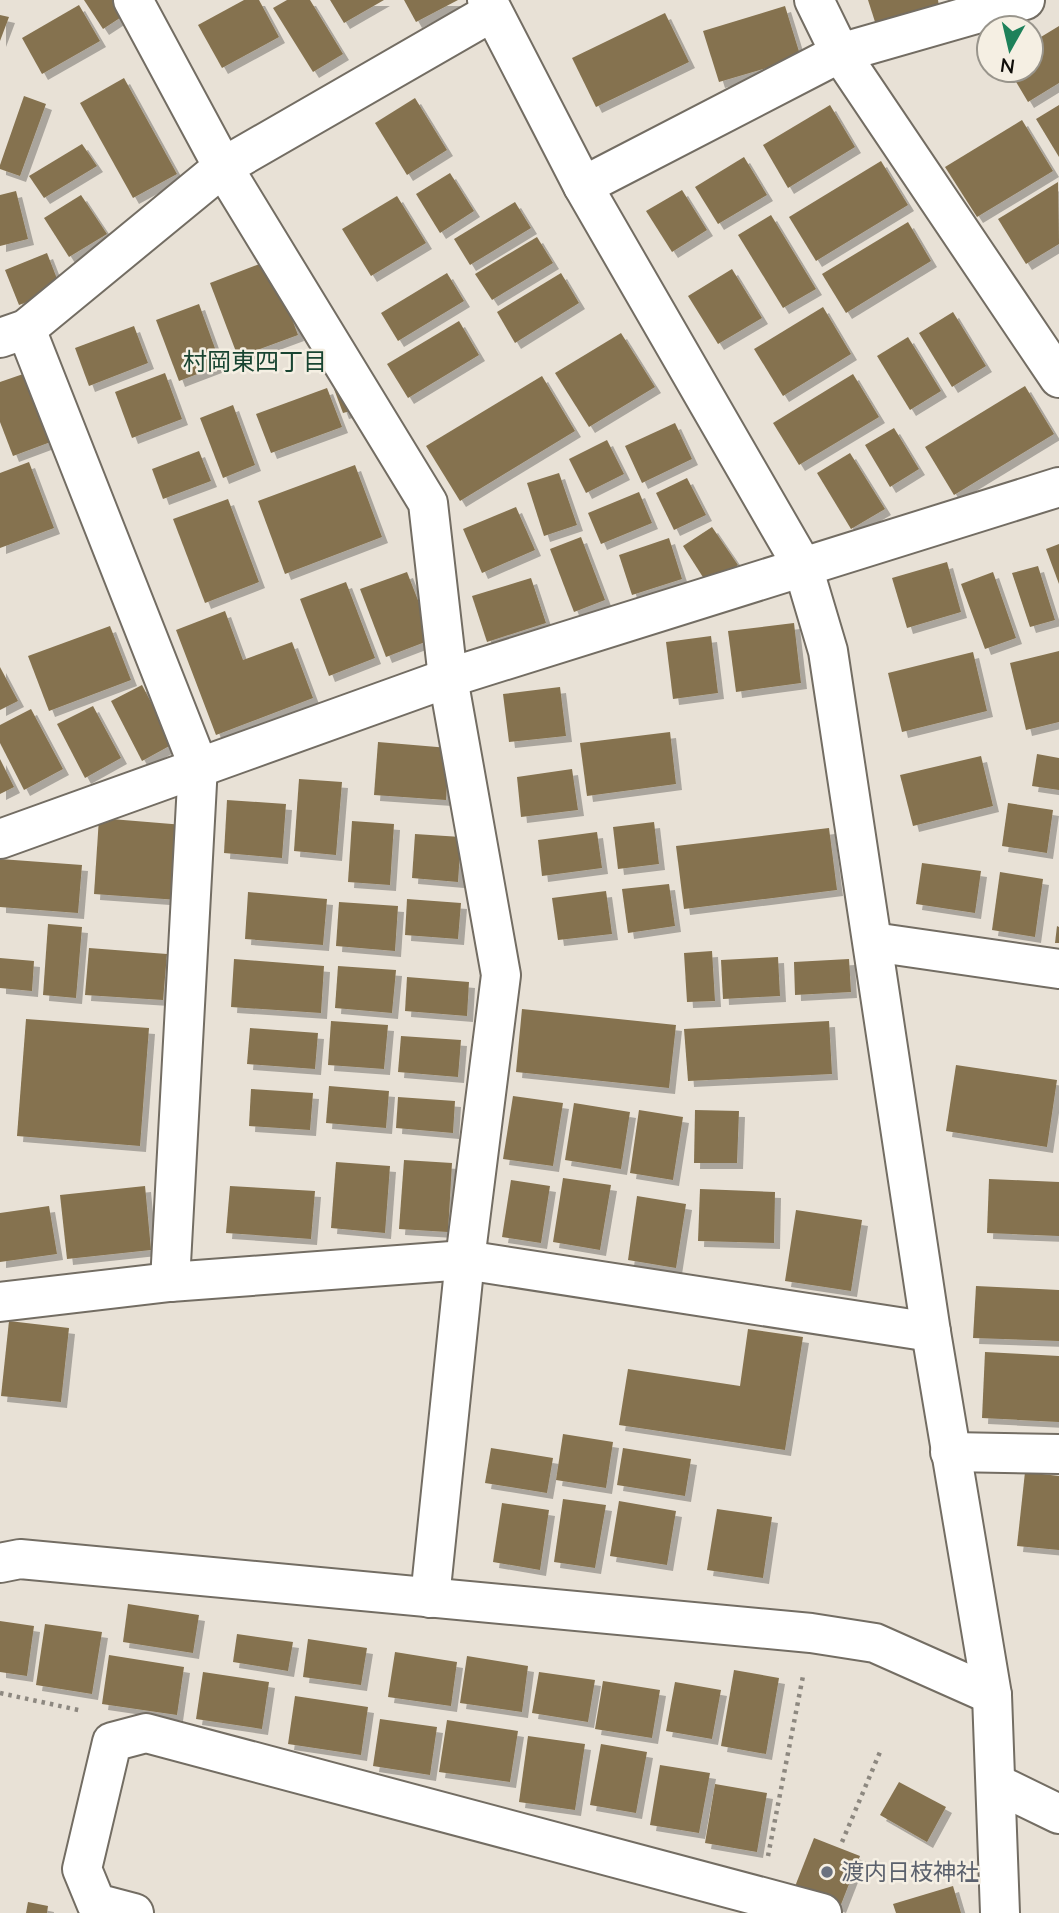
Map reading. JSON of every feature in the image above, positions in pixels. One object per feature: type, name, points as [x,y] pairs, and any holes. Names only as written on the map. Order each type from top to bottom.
[{"type":"street","points":[[133,0],[223,167],[428,503],[448,678],[501,975],[465,1260],[430,1598]]},
{"type":"street","points":[[814,0],[840,53],[1059,378]]},
{"type":"street","points":[[583,186],[840,53],[1025,0]]},
{"type":"street","points":[[170,1282],[198,765],[13,333],[223,167],[490,6],[583,186],[803,568],[828,651],[931,1332],[992,1695],[1000,1913]]},
{"type":"street","points":[[0,839],[198,765],[448,678],[1059,487]]},
{"type":"street","points":[[873,942],[1059,969]]},
{"type":"street","points":[[0,1302],[170,1282],[465,1260],[931,1332]]},
{"type":"street","points":[[950,1452],[1059,1454]]},
{"type":"street","points":[[0,1563],[20,1559],[811,1633],[875,1643],[992,1695]]},
{"type":"street","points":[[134,1913],[96,1903],[82,1869],[112,1742],[146,1733],[822,1913]]},
{"type":"street","points":[[997,1784],[1059,1814]]},
{"type":"path","points":[[773,1837],[811,1633]]},
{"type":"path","points":[[0,1693],[104,1715],[131,1737]]},
{"type":"path","points":[[842,1842],[880,1752]]},
{"type":"building","points":[[84,0],[116,0],[126,14],[103,29]]},
{"type":"building","points":[[244,0],[259,0],[279,37],[222,68],[198,25]]},
{"type":"building","points":[[287,0],[310,0],[343,54],[313,72],[273,8]]},
{"type":"building","points":[[330,0],[384,0],[344,23]]},
{"type":"building","points":[[404,0],[458,0],[416,22]]},
{"type":"building","points":[[868,0],[938,0],[939,6],[876,25]]},
{"type":"building","points":[[79,5],[100,41],[42,74],[22,38]]},
{"type":"building","points":[[785,6],[801,58],[719,82],[703,31]]},
{"type":"building","points":[[665,13],[689,62],[596,107],[572,58]]},
{"type":"building","points":[[0,15],[9,17],[0,41]]},
{"type":"building","points":[[1059,26],[1059,83],[1028,102],[1017,84],[1045,84],[1045,34]]},
{"type":"building","points":[[124,78],[177,174],[133,198],[80,103]]},
{"type":"building","points":[[24,96],[46,104],[20,176],[0,169],[0,165]]},
{"type":"building","points":[[415,98],[447,150],[407,175],[375,123]]},
{"type":"building","points":[[830,105],[855,147],[788,188],[763,145]]},
{"type":"building","points":[[1059,105],[1059,157],[1036,119]]},
{"type":"building","points":[[1022,120],[1053,171],[977,217],[945,167]]},
{"type":"building","points":[[82,144],[97,166],[44,198],[29,176]]},
{"type":"building","points":[[744,157],[767,195],[718,224],[695,187]]},
{"type":"building","points":[[881,161],[908,205],[816,261],[789,217]]},
{"type":"building","points":[[450,173],[474,211],[440,233],[416,194]]},
{"type":"building","points":[[1058,182],[1059,244],[1026,264],[998,219]]},
{"type":"building","points":[[682,190],[707,230],[672,252],[646,211]]},
{"type":"building","points":[[16,191],[28,239],[0,246],[0,195]]},
{"type":"building","points":[[81,195],[107,234],[69,257],[44,218]]},
{"type":"building","points":[[397,196],[426,243],[371,276],[342,229]]},
{"type":"building","points":[[515,202],[531,228],[470,265],[454,239]]},
{"type":"building","points":[[771,215],[816,289],[783,308],[738,235]]},
{"type":"building","points":[[908,222],[931,261],[846,313],[822,274]]},
{"type":"building","points":[[537,237],[553,263],[492,300],[475,274]]},
{"type":"building","points":[[47,253],[61,289],[19,305],[5,270]]},
{"type":"building","points":[[270,260],[298,335],[238,357],[210,283]]},
{"type":"building","points":[[732,269],[762,318],[718,344],[688,296]]},
{"type":"building","points":[[447,273],[464,301],[398,341],[381,313]]},
{"type":"building","points":[[561,273],[579,303],[515,343],[497,312]]},
{"type":"building","points":[[199,304],[221,365],[179,381],[156,320]]},
{"type":"building","points":[[823,307],[851,354],[783,396],[754,349]]},
{"type":"building","points":[[953,312],[986,366],[952,387],[919,333]]},
{"type":"building","points":[[459,321],[479,355],[408,398],[387,364]]},
{"type":"building","points":[[134,326],[148,363],[89,386],[75,348]]},
{"type":"building","points":[[621,333],[655,387],[589,427],[555,373]]},
{"type":"building","points":[[908,337],[941,391],[910,410],[877,356]]},
{"type":"building","points":[[29,372],[56,440],[13,456],[0,422],[0,382]]},
{"type":"building","points":[[165,373],[182,419],[132,438],[115,392]]},
{"type":"building","points":[[853,374],[879,417],[799,465],[773,423]]},
{"type":"building","points":[[542,376],[575,431],[460,501],[426,446]]},
{"type":"building","points":[[344,385],[354,410],[343,413],[334,389]]},
{"type":"building","points":[[1025,386],[1054,434],[954,495],[925,447]]},
{"type":"building","points":[[327,388],[342,427],[271,453],[256,414]]},
{"type":"building","points":[[233,405],[255,465],[223,478],[200,418]]},
{"type":"building","points":[[675,423],[692,459],[642,483],[625,446]]},
{"type":"building","points":[[894,428],[919,469],[890,487],[865,445]]},
{"type":"building","points":[[607,440],[624,474],[586,493],[569,459]]},
{"type":"building","points":[[199,451],[211,481],[163,499],[152,469]]},
{"type":"building","points":[[850,453],[885,509],[851,529],[817,473]]},
{"type":"building","points":[[29,462],[54,528],[0,548],[0,473]]},
{"type":"building","points":[[355,465],[382,537],[285,574],[258,501]]},
{"type":"building","points":[[559,473],[577,525],[544,536],[527,483]]},
{"type":"building","points":[[687,478],[706,515],[674,530],[656,493]]},
{"type":"building","points":[[639,492],[652,523],[601,544],[588,513]]},
{"type":"building","points":[[228,499],[259,582],[205,603],[173,519]]},
{"type":"building","points":[[516,507],[535,550],[482,573],[463,529]]},
{"type":"building","points":[[712,527],[738,565],[708,585],[683,546]]},
{"type":"building","points":[[581,537],[605,600],[574,612],[550,549]]},
{"type":"building","points":[[669,538],[682,579],[632,595],[619,555]]},
{"type":"building","points":[[1059,544],[1059,584],[1046,549]]},
{"type":"building","points":[[947,562],[961,612],[907,628],[892,578]]},
{"type":"building","points":[[1038,566],[1055,620],[1030,627],[1012,573]]},
{"type":"building","points":[[407,572],[433,639],[386,657],[360,589]]},
{"type":"building","points":[[993,572],[1016,638],[985,649],[961,584]]},
{"type":"building","points":[[531,578],[546,623],[487,642],[472,596]]},
{"type":"building","points":[[346,582],[375,658],[329,676],[300,599]]},
{"type":"building","points":[[225,611],[243,660],[292,642],[313,698],[216,735],[176,630]]},
{"type":"building","points":[[794,623],[801,683],[736,692],[728,631]]},
{"type":"building","points":[[110,626],[131,680],[49,711],[28,656]]},
{"type":"building","points":[[711,636],[718,693],[673,699],[666,642]]},
{"type":"building","points":[[1059,651],[1059,722],[1026,730],[1010,663]]},
{"type":"building","points":[[973,652],[987,711],[902,732],[888,673]]},
{"type":"building","points":[[0,667],[18,701],[0,710]]},
{"type":"building","points":[[142,685],[173,744],[142,761],[111,701]]},
{"type":"building","points":[[560,687],[566,736],[509,742],[503,694]]},
{"type":"building","points":[[93,706],[121,758],[85,778],[57,724]]},
{"type":"building","points":[[31,709],[63,769],[24,790],[0,743],[0,725]]},
{"type":"building","points":[[670,732],[676,784],[587,796],[580,743]]},
{"type":"building","points":[[378,742],[449,748],[446,800],[374,795]]},
{"type":"building","points":[[1037,754],[1059,758],[1059,790],[1032,786]]},
{"type":"building","points":[[981,756],[993,806],[913,826],[900,775]]},
{"type":"building","points":[[0,759],[14,787],[0,794]]},
{"type":"building","points":[[572,769],[578,810],[521,817],[517,777]]},
{"type":"building","points":[[299,779],[342,782],[336,855],[294,851]]},
{"type":"building","points":[[227,800],[286,804],[282,858],[224,853]]},
{"type":"building","points":[[1008,803],[1053,810],[1047,853],[1002,846]]},
{"type":"building","points":[[99,818],[184,825],[178,900],[94,894]]},
{"type":"building","points":[[352,821],[394,824],[390,885],[348,882]]},
{"type":"building","points":[[654,822],[659,864],[618,869],[613,827]]},
{"type":"building","points":[[829,828],[837,890],[684,909],[676,846]]},
{"type":"building","points":[[597,832],[602,868],[542,876],[538,840]]},
{"type":"building","points":[[415,834],[461,837],[458,882],[412,878]]},
{"type":"building","points":[[0,859],[82,865],[78,913],[0,907]]},
{"type":"building","points":[[922,863],[981,871],[975,913],[916,904]]},
{"type":"building","points":[[1000,872],[1043,879],[1035,937],[992,930]]},
{"type":"building","points":[[669,884],[675,926],[628,933],[622,889]]},
{"type":"building","points":[[606,891],[612,934],[558,940],[552,898]]},
{"type":"building","points":[[248,892],[327,899],[323,945],[245,939]]},
{"type":"building","points":[[407,899],[461,903],[458,939],[405,935]]},
{"type":"building","points":[[339,902],[398,906],[395,951],[336,946]]},
{"type":"building","points":[[48,924],[82,927],[76,998],[43,995]]},
{"type":"building","points":[[1057,926],[1059,943],[1055,943]]},
{"type":"building","points":[[89,948],[167,954],[163,1000],[85,995]]},
{"type":"building","points":[[712,951],[715,1001],[687,1002],[684,953]]},
{"type":"building","points":[[778,957],[780,996],[723,999],[721,960]]},
{"type":"building","points":[[0,958],[34,961],[32,991],[0,988]]},
{"type":"building","points":[[234,959],[324,966],[321,1013],[231,1007]]},
{"type":"building","points":[[849,959],[851,992],[795,995],[794,962]]},
{"type":"building","points":[[338,966],[396,970],[392,1013],[335,1008]]},
{"type":"building","points":[[407,977],[469,982],[467,1016],[405,1011]]},
{"type":"building","points":[[522,1009],[676,1025],[669,1088],[516,1072]]},
{"type":"building","points":[[26,1019],[149,1028],[140,1146],[17,1136]]},
{"type":"building","points":[[331,1021],[388,1025],[384,1069],[328,1065]]},
{"type":"building","points":[[829,1021],[832,1074],[688,1081],[684,1029]]},
{"type":"building","points":[[250,1028],[318,1033],[315,1069],[247,1064]]},
{"type":"building","points":[[401,1036],[461,1040],[458,1077],[398,1072]]},
{"type":"building","points":[[956,1065],[1057,1080],[1047,1147],[946,1131]]},
{"type":"building","points":[[329,1086],[389,1091],[386,1128],[326,1123]]},
{"type":"building","points":[[251,1089],[313,1093],[310,1130],[249,1126]]},
{"type":"building","points":[[513,1096],[563,1103],[553,1166],[503,1159]]},
{"type":"building","points":[[398,1097],[455,1101],[453,1133],[396,1128]]},
{"type":"building","points":[[574,1103],[630,1112],[621,1169],[565,1160]]},
{"type":"building","points":[[639,1110],[683,1117],[673,1180],[630,1173]]},
{"type":"building","points":[[695,1110],[739,1111],[737,1163],[694,1163]]},
{"type":"building","points":[[404,1160],[452,1163],[448,1232],[399,1229]]},
{"type":"building","points":[[336,1162],[390,1166],[385,1233],[331,1228]]},
{"type":"building","points":[[563,1178],[611,1185],[600,1250],[553,1242]]},
{"type":"building","points":[[989,1179],[1059,1182],[1059,1236],[987,1233]]},
{"type":"building","points":[[511,1180],[550,1186],[541,1243],[502,1237]]},
{"type":"building","points":[[145,1186],[151,1250],[67,1259],[60,1195]]},
{"type":"building","points":[[230,1186],[315,1191],[311,1239],[226,1233]]},
{"type":"building","points":[[700,1189],[775,1192],[774,1243],[698,1241]]},
{"type":"building","points":[[637,1196],[686,1204],[676,1268],[628,1260]]},
{"type":"building","points":[[49,1206],[57,1254],[0,1262],[0,1213]]},
{"type":"building","points":[[796,1210],[862,1220],[851,1291],[785,1281]]},
{"type":"building","points":[[976,1286],[1059,1290],[1059,1341],[973,1338]]},
{"type":"building","points":[[9,1321],[69,1328],[61,1402],[1,1396]]},
{"type":"building","points":[[748,1329],[803,1337],[785,1450],[619,1425],[628,1369],[740,1386]]},
{"type":"building","points":[[985,1352],[1059,1356],[1059,1422],[982,1418]]},
{"type":"building","points":[[563,1434],[613,1442],[606,1488],[556,1480]]},
{"type":"building","points":[[491,1448],[553,1458],[547,1493],[485,1483]]},
{"type":"building","points":[[623,1448],[691,1459],[685,1496],[617,1485]]},
{"type":"building","points":[[1025,1472],[1059,1476],[1059,1550],[1017,1546]]},
{"type":"building","points":[[563,1499],[606,1505],[595,1568],[554,1562]]},
{"type":"building","points":[[619,1501],[676,1511],[667,1565],[610,1556]]},
{"type":"building","points":[[502,1503],[549,1510],[540,1570],[493,1562]]},
{"type":"building","points":[[717,1509],[772,1517],[763,1578],[707,1570]]},
{"type":"building","points":[[128,1604],[199,1615],[193,1653],[123,1642]]},
{"type":"building","points":[[0,1621],[34,1626],[27,1676],[0,1672]]},
{"type":"building","points":[[45,1624],[102,1632],[92,1694],[36,1685]]},
{"type":"building","points":[[237,1634],[293,1642],[288,1671],[233,1662]]},
{"type":"building","points":[[308,1639],[367,1648],[361,1685],[303,1677]]},
{"type":"building","points":[[395,1652],[457,1662],[451,1706],[388,1697]]},
{"type":"building","points":[[109,1655],[184,1667],[177,1715],[102,1704]]},
{"type":"building","points":[[467,1656],[528,1666],[522,1712],[460,1703]]},
{"type":"building","points":[[734,1670],[779,1678],[766,1754],[721,1746]]},
{"type":"building","points":[[203,1672],[269,1682],[262,1729],[196,1719]]},
{"type":"building","points":[[539,1672],[595,1680],[588,1722],[532,1713]]},
{"type":"building","points":[[603,1681],[660,1690],[652,1738],[595,1729]]},
{"type":"building","points":[[675,1682],[721,1690],[712,1739],[666,1731]]},
{"type":"building","points":[[295,1696],[368,1707],[361,1755],[288,1744]]},
{"type":"building","points":[[380,1719],[437,1727],[430,1775],[373,1766]]},
{"type":"building","points":[[447,1720],[518,1731],[510,1782],[439,1772]]},
{"type":"building","points":[[528,1736],[585,1744],[575,1810],[519,1802]]},
{"type":"building","points":[[601,1744],[647,1752],[636,1813],[590,1805]]},
{"type":"building","points":[[660,1765],[710,1773],[699,1833],[650,1825]]},
{"type":"building","points":[[899,1782],[946,1807],[927,1842],[880,1815]]},
{"type":"building","points":[[715,1784],[767,1793],[757,1852],[705,1843]]},
{"type":"building","name":"渡内日枝神社","points":[[814,1838],[860,1856],[840,1907],[794,1889]]},
{"type":"building","points":[[953,1886],[961,1913],[896,1913],[893,1904]]},
{"type":"building","points":[[28,1902],[48,1906],[47,1913],[26,1913]]},
{"type":"place","name":"渡内日枝神社","points":[[827,1872]]},
{"type":"district","name":"村岡東四丁目","points":[[255,362]]}]
